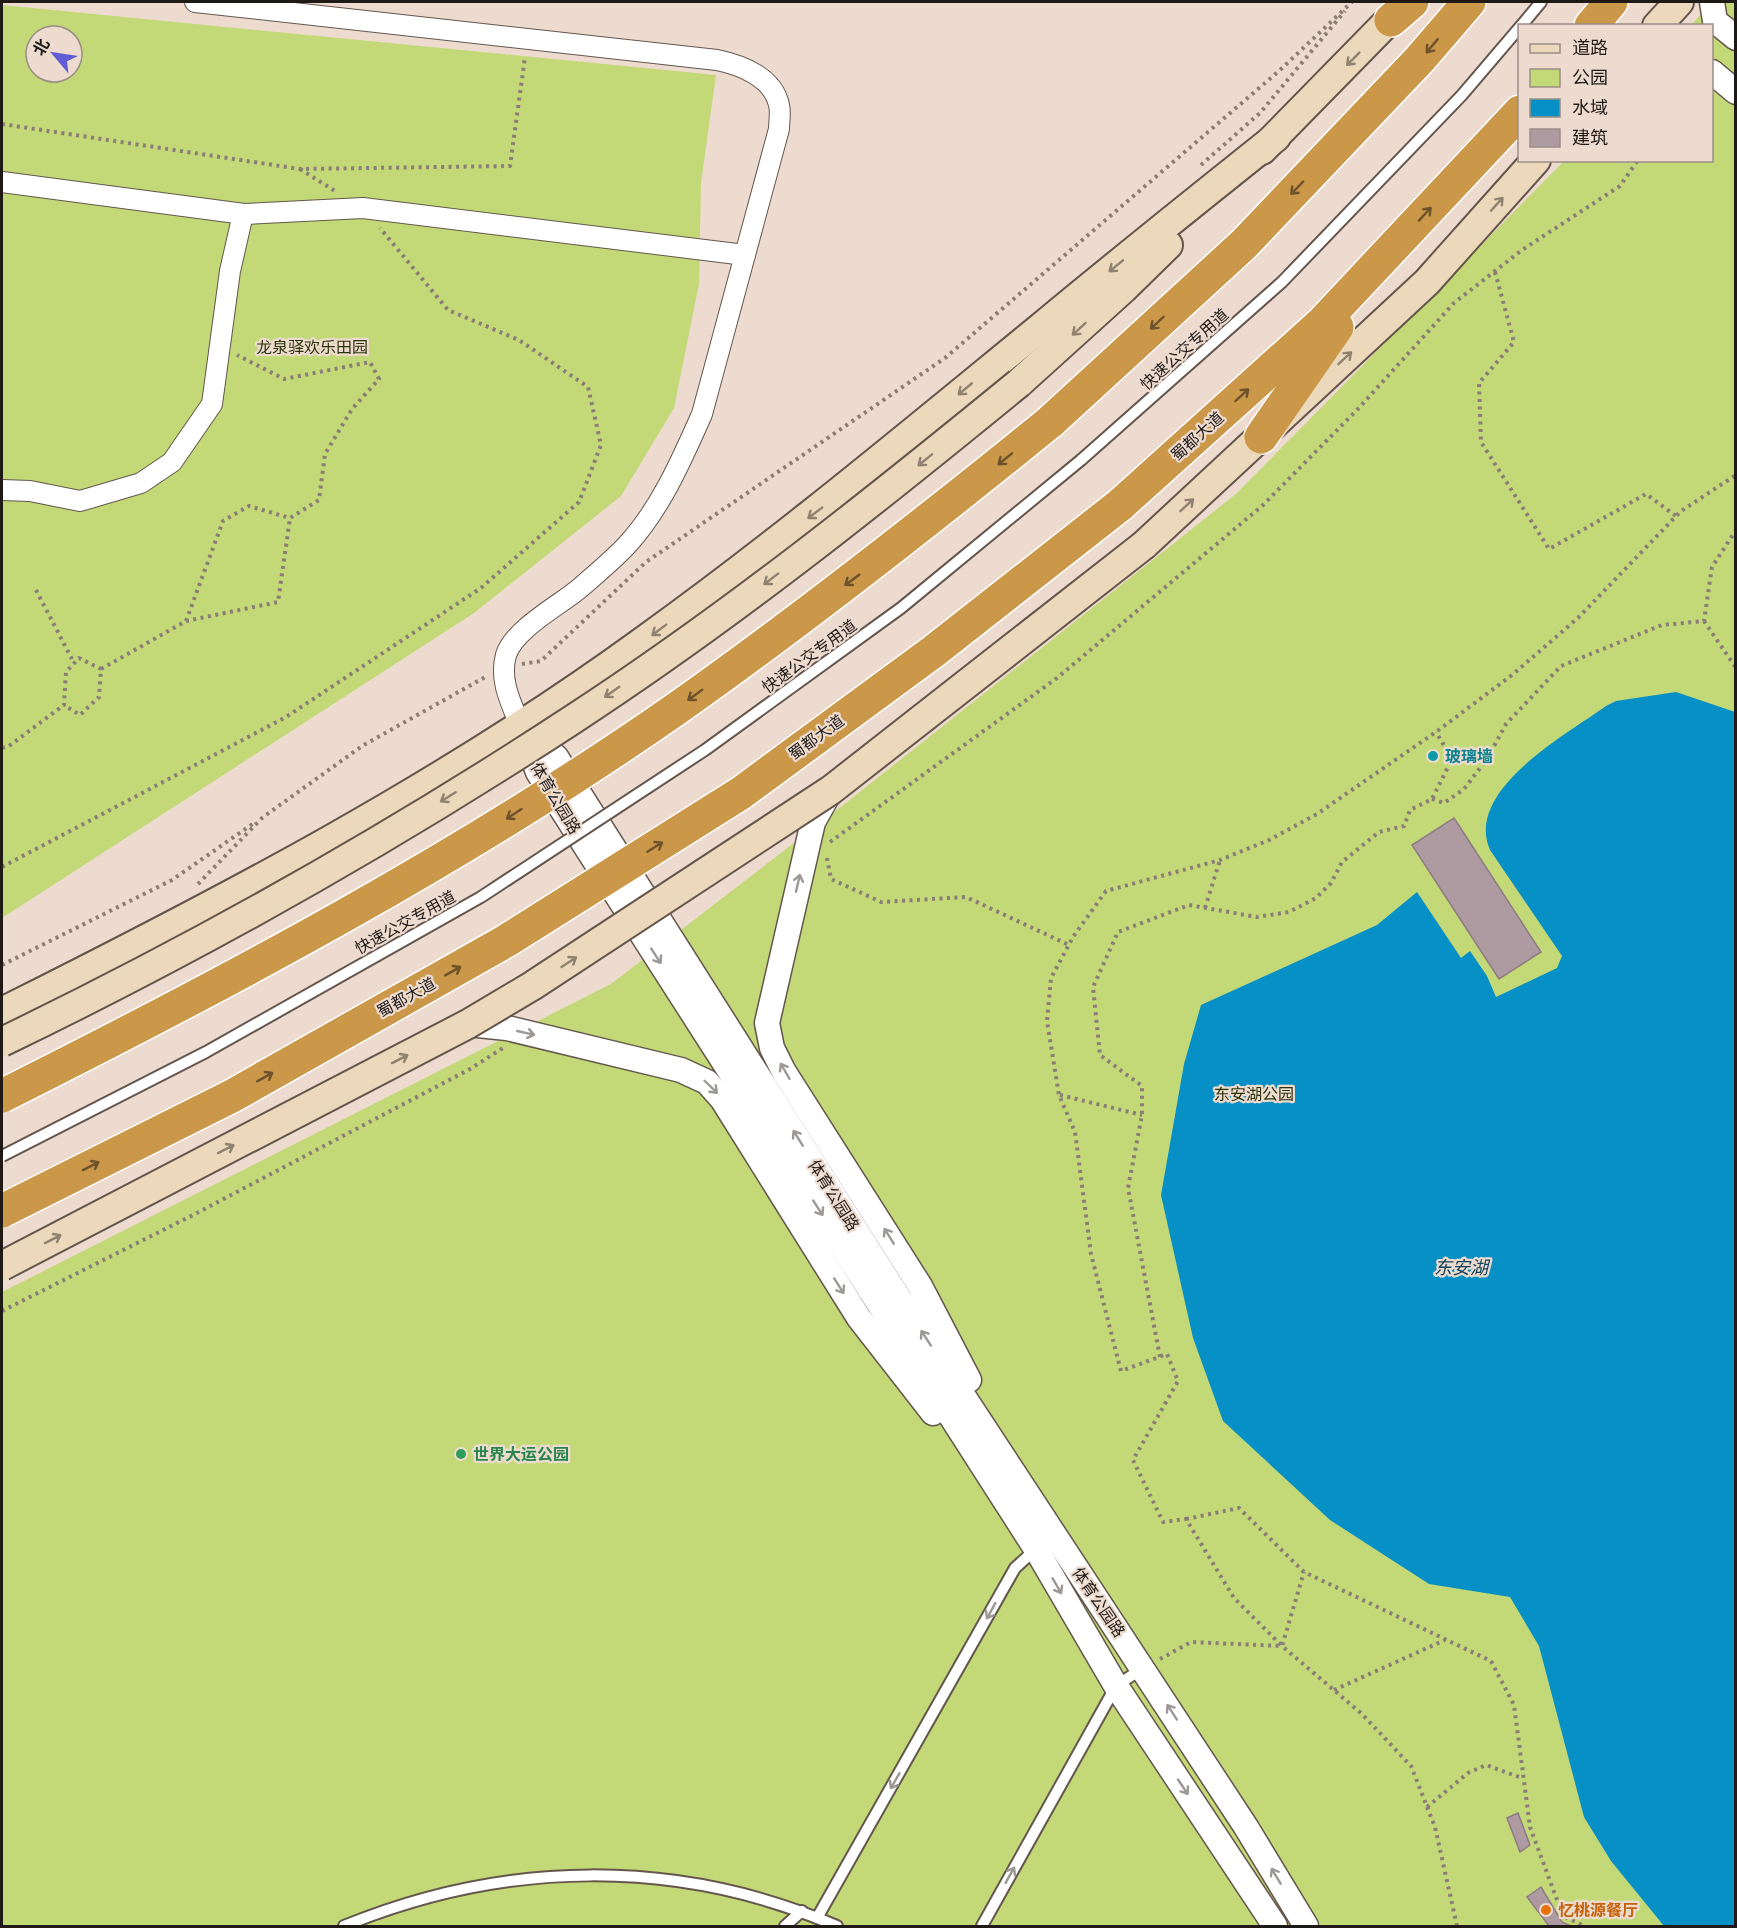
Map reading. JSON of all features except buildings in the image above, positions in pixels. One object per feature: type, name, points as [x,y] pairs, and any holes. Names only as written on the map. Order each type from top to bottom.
[{"type":"highway","points":[[2,1096],[188,1003],[477,838],[675,710],[870,567],[1050,422],[1244,244],[1420,59],[1469,2]]},
{"type":"highway","points":[[1593,24],[1611,2]]},
{"type":"highway","name":"蜀都大道","points":[[2,1210],[232,1096],[526,928],[741,793],[934,651],[1120,505],[1322,323],[1518,114]]},
{"type":"highway","points":[[1261,437],[1392,249]]},
{"type":"main road","points":[[1659,24],[1679,2]]},
{"type":"main road","points":[[2,1042],[250,914],[420,814],[576,717],[728,611],[866,508],[1019,383],[1123,290],[1404,8]]},
{"type":"main road","points":[[2,1012],[137,945],[394,803],[520,725],[641,644],[821,508],[1276,137]]},
{"type":"main road","points":[[2,1266],[468,1024],[532,986],[831,790],[1144,545],[1427,282],[1534,162]]},
{"type":"street","points":[[195,2],[717,60],[743,65],[765,81],[779,104],[779,129],[702,414],[684,456],[657,503],[628,544],[579,589],[519,634],[506,655],[504,687],[520,725]]},
{"type":"street","points":[[1712,2],[1715,21],[1736,38]]},
{"type":"street","points":[[1713,73],[1736,92]]},
{"type":"street","points":[[2,182],[243,214],[363,208],[745,255]]},
{"type":"street","points":[[2,490],[30,491],[80,501],[141,483],[172,462],[212,404],[230,271],[243,214]]},
{"type":"street","name":"体育公园路","points":[[520,725],[556,757],[1023,1509],[1045,1543],[1143,1668],[1246,1827],[1306,1926]]},
{"type":"street","points":[[831,790],[813,822],[816,847],[767,1023],[772,1048],[784,1072],[920,1286],[1023,1509]]},
{"type":"street","points":[[468,1024],[527,1033],[681,1070],[707,1082],[722,1099],[859,1318],[1023,1509]]},
{"type":"street","name":"体育公园路","points":[[1045,1543],[1116,1686],[1275,1926]]},
{"type":"lane","name":"快速公交专用道","points":[[1522,24],[1541,2]]},
{"type":"lane","name":"快速公交专用道","points":[[2,1155],[206,1052],[481,897],[705,750],[901,608],[1081,460],[1282,282],[1462,95],[1518,28]]},
{"type":"lane","points":[[817,1918],[1015,1568],[1045,1543]]},
{"type":"lane","points":[[982,1926],[1116,1686],[1143,1668]]},
{"type":"lane","points":[[344,1926],[387,1909],[455,1889],[524,1878],[595,1874],[665,1879],[734,1891],[802,1911],[837,1926]]},
{"type":"lane","points":[[785,1926],[802,1911]]},
{"type":"path","points":[[1192,172],[1260,113],[1353,2]]},
{"type":"path","points":[[2,965],[172,880],[362,746],[506,666],[541,661],[646,562],[945,358],[1271,79],[1353,2]]},
{"type":"path","points":[[2,124],[300,169],[510,166],[527,38]]},
{"type":"path","points":[[1069,945],[966,897],[881,902],[831,879],[816,847],[1057,678],[1262,506],[1357,410],[1454,303],[1522,250],[1620,186],[1637,162]]},
{"type":"path","points":[[2,867],[286,717],[482,588],[579,502],[601,445],[588,387],[519,340],[448,310],[363,208],[300,169]]},
{"type":"path","points":[[1494,271],[1514,342],[1479,383],[1481,442],[1549,549],[1646,494],[1676,516]]},
{"type":"path","points":[[186,621],[223,521],[249,506],[290,518],[320,500],[325,454],[352,409],[379,379],[369,362],[284,379],[230,352]]},
{"type":"path","points":[[1584,1926],[1563,1916],[1530,1827],[1514,1705],[1491,1661],[1304,1572],[1239,1508],[1163,1522],[1133,1460],[1178,1381],[1167,1354],[1121,1371],[1091,1254],[1075,1132],[1059,1095],[1047,1021],[1052,978],[1069,945],[1106,891],[1220,860],[1269,840],[1317,814],[1436,732],[1512,675],[1578,618],[1676,516],[1736,475]]},
{"type":"path","points":[[100,669],[186,621],[278,603],[290,518]]},
{"type":"path","points":[[1736,530],[1712,567],[1704,621],[1736,668]]},
{"type":"path","points":[[36,590],[74,663]]},
{"type":"path","points":[[1432,799],[1443,804],[1464,789],[1487,759],[1506,724],[1561,666],[1662,625],[1704,621]]},
{"type":"path","points":[[2,748],[9,746],[64,705],[66,672],[79,658],[100,669]]},
{"type":"path","points":[[64,705],[80,715],[99,697],[100,669]]},
{"type":"path","points":[[1160,1357],[1128,1188],[1142,1115],[1142,1086],[1100,1055],[1093,987],[1118,932],[1189,905],[1257,917],[1289,912],[1316,898],[1331,883],[1342,862],[1379,832],[1404,826],[1410,810],[1432,799],[1452,759],[1436,732]]},
{"type":"path","points":[[195,887],[262,818]]},
{"type":"path","points":[[1205,908],[1220,860]]},
{"type":"path","points":[[2,1311],[195,1214],[470,1069],[527,1033]]},
{"type":"path","points":[[1059,1095],[1142,1115]]},
{"type":"path","points":[[1186,1519],[1234,1598],[1282,1646],[1362,1714],[1411,1766],[1435,1827],[1456,1926]]},
{"type":"path","points":[[1282,1646],[1304,1572]]},
{"type":"path","points":[[1334,1690],[1446,1640]]},
{"type":"path","points":[[1143,1668],[1191,1642],[1282,1646]]},
{"type":"path","points":[[1427,1807],[1468,1773],[1486,1765],[1522,1778]]},
{"type":"green space","name":"东安湖公园","points":[[1713,2],[1735,2],[1735,1926],[2,1926],[2,1292],[611,984],[847,802],[1236,494],[1563,162],[1713,162],[1713,24],[1692,24]]},
{"type":"green space","name":"龙泉驿欢乐田园","points":[[2,5],[716,75],[701,183],[699,284],[674,408],[621,496],[474,613],[2,918]]},
{"type":"water","name":"东安湖","points":[[1676,692],[1735,712],[1735,1926],[1664,1926],[1611,1861],[1584,1817],[1539,1646],[1510,1597],[1429,1584],[1330,1520],[1223,1421],[1193,1338],[1161,1195],[1184,1064],[1201,1005],[1377,925],[1417,892],[1461,958],[1470,951],[1487,976],[1496,997],[1557,968],[1562,956],[1490,850],[1486,828],[1492,806],[1505,786],[1523,766],[1606,706],[1616,701]]},
{"type":"place","name":"玻璃墙","points":[[1433,756]]},
{"type":"place","name":"世界大运公园","points":[[461,1454]]},
{"type":"place","name":"忆桃源餐厅","points":[[1546,1910]]}]
